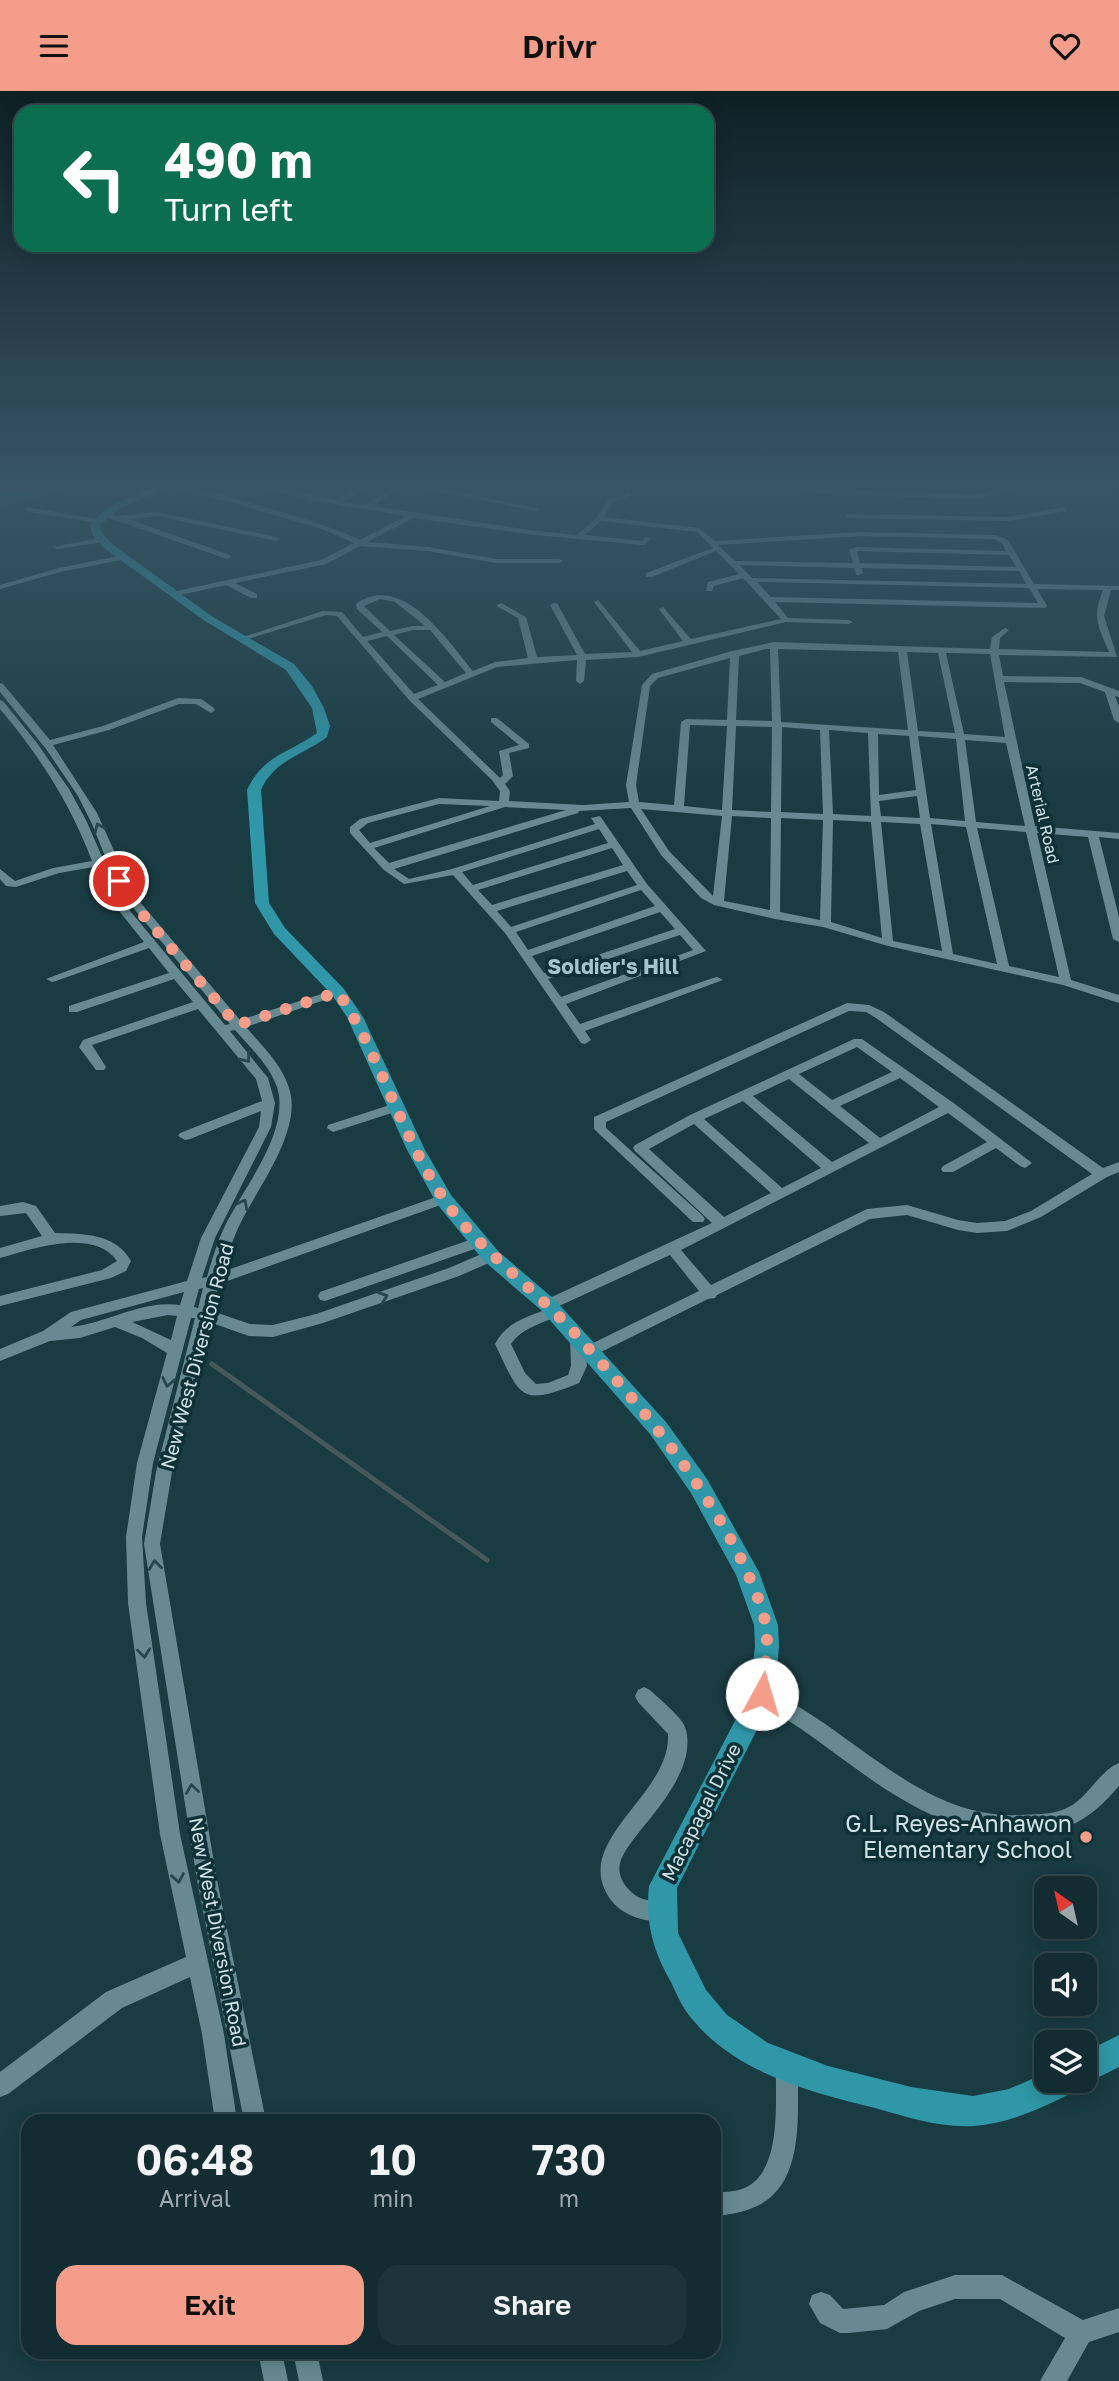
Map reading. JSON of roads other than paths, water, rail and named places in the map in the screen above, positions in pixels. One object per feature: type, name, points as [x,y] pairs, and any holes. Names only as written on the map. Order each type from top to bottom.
[{"type":"main road","name":"Macapagal Drive","points":[[175,594],[296,673],[323,717],[323,734],[306,746],[268,765],[259,774],[254,790],[262,903],[279,931],[338,992],[355,1017],[416,1150],[444,1199],[485,1249],[551,1308],[658,1428],[699,1486],[747,1572],[766,1625],[767,1646],[762,1694],[663,1886],[659,1911],[662,1930],[675,1963],[701,2008],[721,2028],[742,2043],[787,2067],[921,2105],[974,2111],[1025,2100],[1039,2093]]},
{"type":"main road","points":[[1097,2062],[1119,2050]]},
{"type":"street","points":[[250,594],[254,596]]},
{"type":"street","points":[[764,594],[786,620]]},
{"type":"street","points":[[769,599],[1043,607],[1036,594]]},
{"type":"street","points":[[1109,594],[1098,611],[1099,621],[1116,657],[774,645],[655,676],[646,685],[631,785],[634,805],[665,853],[698,890],[718,903],[825,924],[888,943],[1066,982],[1119,999]]},
{"type":"street","points":[[443,685],[360,607],[360,604],[380,597],[394,598],[430,628],[471,674]]},
{"type":"street","points":[[598,602],[638,654]]},
{"type":"street","points":[[501,605],[516,611],[522,617],[533,660]]},
{"type":"street","points":[[554,605],[582,657],[579,681]]},
{"type":"street","points":[[663,609],[689,643]]},
{"type":"street","points":[[241,639],[331,613],[341,615],[412,698],[499,783],[505,792],[504,803]]},
{"type":"street","points":[[412,698],[495,666],[533,660],[638,654],[786,620],[849,622]]},
{"type":"street","points":[[360,640],[388,633],[430,628]]},
{"type":"street","points":[[993,652],[996,637],[1006,630]]},
{"type":"street","points":[[774,645],[777,724],[775,916]]},
{"type":"street","points":[[902,648],[925,821],[948,956]]},
{"type":"street","points":[[941,649],[960,737],[971,825],[1004,968]]},
{"type":"street","name":"Arterial Road","points":[[993,652],[1010,740],[1066,982]]},
{"type":"street","points":[[718,903],[727,813],[735,653]]},
{"type":"street","points":[[998,678],[1081,680],[1114,692],[1119,720]]},
{"type":"street","name":"New West Diversion Road","points":[[0,686],[47,744],[81,793],[102,834],[115,872],[130,896],[230,1028],[262,1078],[269,1103],[265,1127],[208,1238],[193,1284],[145,1463],[134,1537],[136,1603],[170,1834],[213,2034],[225,2114]]},
{"type":"street","points":[[47,744],[106,727],[178,701],[198,701],[211,710]]},
{"type":"street","name":"New West Diversion Road","points":[[0,703],[57,776],[84,828],[97,863],[116,901],[200,1004],[230,1028],[277,1073],[286,1098],[285,1112],[275,1143],[226,1240],[213,1281],[156,1508],[152,1544],[207,1880],[254,2114]]},
{"type":"street","points":[[494,720],[526,746],[504,751],[508,776],[499,783]]},
{"type":"street","points":[[680,809],[684,723],[777,724],[1010,740]]},
{"type":"street","points":[[824,727],[828,817],[825,924]]},
{"type":"street","points":[[873,732],[874,799],[888,943]]},
{"type":"street","points":[[874,799],[921,792]]},
{"type":"street","points":[[600,825],[455,871],[408,882],[402,881],[354,829],[364,821],[434,801],[586,808],[634,805],[727,813],[925,821],[1119,836]]},
{"type":"street","points":[[368,847],[484,813],[504,803]]},
{"type":"street","points":[[560,1002],[698,953],[701,949],[643,886],[586,808]]},
{"type":"street","points":[[388,867],[586,808]]},
{"type":"street","points":[[1093,835],[1119,939]]},
{"type":"street","points":[[472,890],[614,844]]},
{"type":"street","points":[[0,872],[10,884],[16,884],[46,873],[97,863]]},
{"type":"street","points":[[491,909],[629,867]]},
{"type":"street","points":[[455,871],[509,931],[582,1035],[717,980]]},
{"type":"street","points":[[509,931],[643,886]]},
{"type":"street","points":[[526,954],[661,908]]},
{"type":"street","points":[[542,977],[683,930]]},
{"type":"street","points":[[52,979],[150,944]]},
{"type":"street","points":[[73,1009],[175,975]]},
{"type":"street","points":[[230,1028],[338,992]]},
{"type":"street","points":[[100,1067],[85,1047],[87,1043],[200,1004]]},
{"type":"street","points":[[698,1219],[600,1129],[599,1120],[847,1007],[869,1009],[880,1015],[1102,1174]]},
{"type":"street","points":[[722,1224],[640,1147],[695,1118],[858,1042],[1025,1163]]},
{"type":"street","points":[[832,1105],[901,1073]]},
{"type":"street","points":[[792,1075],[878,1144]]},
{"type":"street","points":[[744,1095],[830,1168]]},
{"type":"street","points":[[185,1136],[269,1103]]},
{"type":"street","points":[[333,1128],[396,1107]]},
{"type":"street","points":[[950,1107],[551,1308],[517,1329],[505,1338],[503,1344],[519,1377],[533,1391],[549,1389],[574,1379],[584,1344],[710,1294],[867,1214],[907,1210],[958,1225],[977,1228],[1007,1226],[1037,1214],[1118,1166]]},
{"type":"street","points":[[695,1118],[780,1194]]},
{"type":"street","points":[[948,1169],[997,1142]]},
{"type":"street","points":[[48,1335],[80,1332],[116,1321],[129,1309],[193,1284],[213,1281],[444,1199]]},
{"type":"street","points":[[0,1211],[23,1207],[31,1209],[51,1238]]},
{"type":"street","points":[[0,1253],[51,1238],[110,1244],[120,1252],[124,1261],[121,1267],[106,1274],[0,1301]]},
{"type":"street","points":[[671,1247],[710,1294]]},
{"type":"street","points":[[318,1319],[323,1292],[445,1255],[485,1249]]},
{"type":"street","points":[[0,1355],[48,1335],[76,1316],[129,1309],[186,1310],[260,1332],[318,1319],[454,1272],[485,1249]]},
{"type":"street","points":[[445,1255],[454,1272]]},
{"type":"street","points":[[116,1321],[175,1350]]},
{"type":"street","points":[[762,1694],[820,1731],[887,1782],[949,1815],[983,1823],[1030,1824],[1066,1819],[1091,1803],[1119,1772]]},
{"type":"street","points":[[644,1696],[677,1730],[677,1747],[653,1801],[612,1856],[607,1870],[610,1882],[637,1908],[659,1911]]},
{"type":"street","points":[[0,2086],[114,2000],[197,1963]]},
{"type":"street","points":[[721,2204],[750,2198],[766,2187],[777,2170],[783,2147],[787,2067]]},
{"type":"street","points":[[821,2304],[829,2314],[840,2321],[849,2321],[887,2317],[913,2301],[956,2287],[1002,2287],[1081,2333]]},
{"type":"street","points":[[1052,2381],[1066,2362],[1081,2333],[1119,2320]]},
{"type":"street","points":[[271,2359],[276,2381]]},
{"type":"street","points":[[306,2359],[311,2381]]},
{"type":"waterway","points":[[212,1364],[487,1560]]},
{"type":"place","name":"G.L. Reyes-Anhawon Elementary School","points":[[1086,1837]]},
{"type":"district","name":"Soldier's Hill","points":[[613,967]]}]
